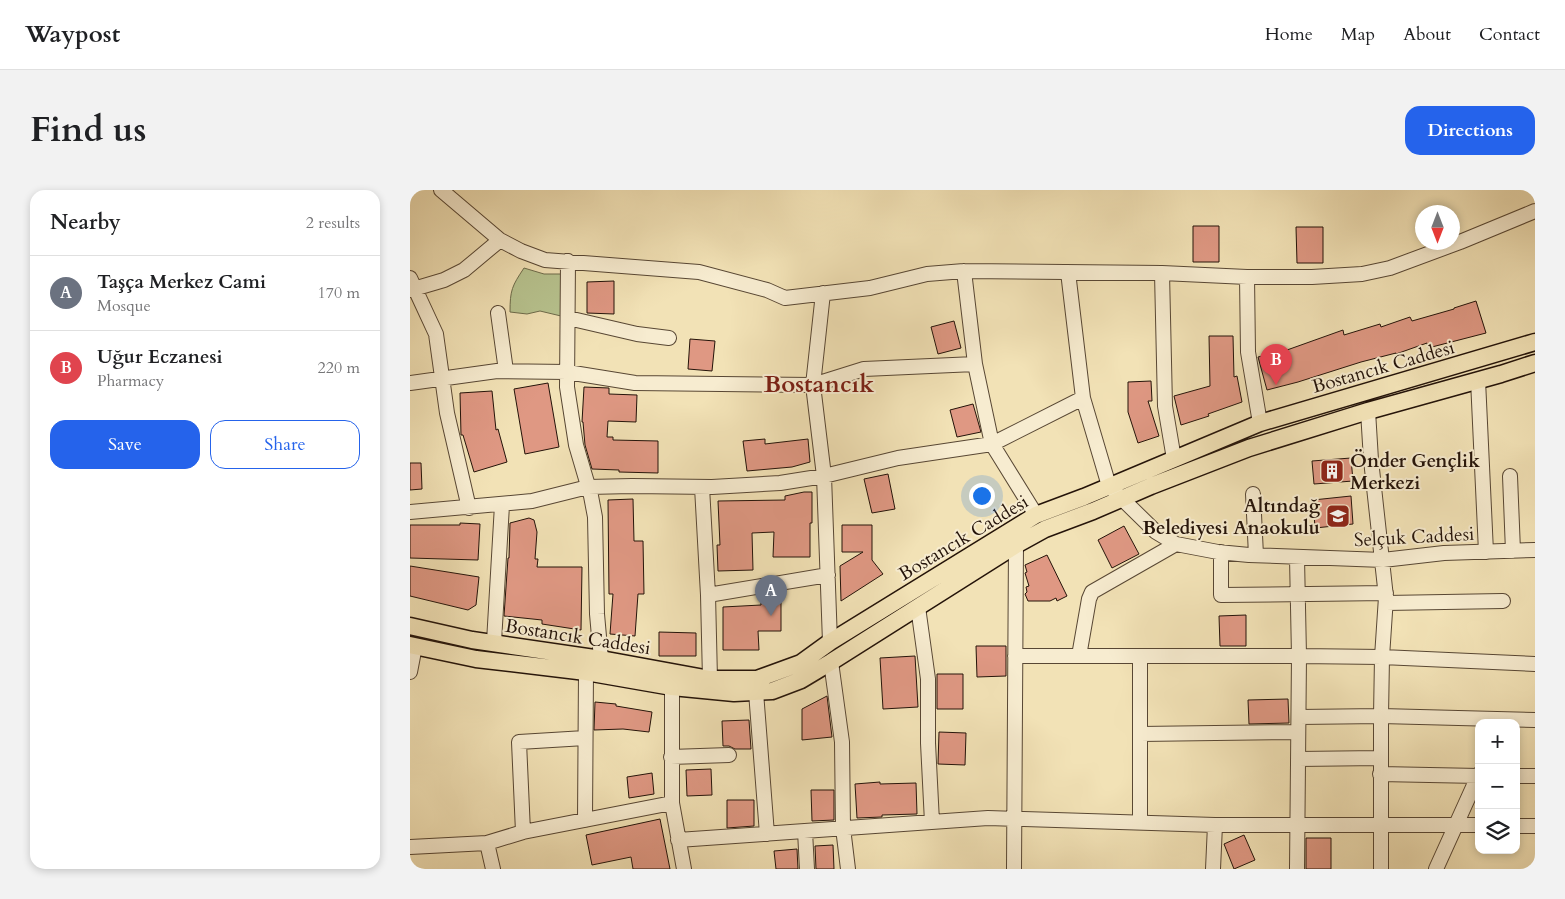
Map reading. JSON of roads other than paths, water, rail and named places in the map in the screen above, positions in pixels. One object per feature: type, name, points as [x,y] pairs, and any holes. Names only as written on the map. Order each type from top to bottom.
[{"type":"main road","name":"Bostancık Caddesi","points":[[410,626],[472,640],[494,642],[710,679],[757,679],[801,662],[830,642],[1036,515],[1260,423],[1535,342]]},
{"type":"main road","name":"Bostancık Caddesi","points":[[412,646],[476,659],[586,672],[672,687],[734,693],[772,691],[801,680],[1016,545],[1046,529],[1249,448],[1368,411],[1535,363]]},
{"type":"street","points":[[441,190],[500,240],[521,251],[545,260],[699,272],[767,290],[785,298],[870,288],[927,274],[964,271],[1162,273],[1248,277],[1320,277],[1362,274],[1390,268],[1460,242],[1535,210]]},
{"type":"street","points":[[469,508],[447,413],[436,334],[412,285],[444,280],[464,270],[500,240]]},
{"type":"street","points":[[568,261],[567,388],[576,445],[591,496],[596,532],[597,614],[601,660]]},
{"type":"street","points":[[964,271],[974,364],[992,444],[1036,515]]},
{"type":"street","points":[[1068,272],[1084,398],[1109,486]]},
{"type":"street","points":[[1162,273],[1165,406],[1174,459]]},
{"type":"street","points":[[1248,277],[1248,352],[1260,423]]},
{"type":"street","points":[[823,293],[813,384],[824,476],[830,642]]},
{"type":"street","points":[[498,313],[506,371]]},
{"type":"street","points":[[568,318],[637,334],[669,338]]},
{"type":"street","points":[[410,383],[506,371],[566,372],[635,383],[813,384],[864,369],[974,364]]},
{"type":"street","points":[[1478,380],[1486,552]]},
{"type":"street","points":[[410,512],[532,501],[588,487],[702,487],[780,483],[824,476],[898,458],[992,444],[1084,398]]},
{"type":"street","points":[[1368,411],[1371,460],[1386,598],[1382,657],[1380,758],[1381,869]]},
{"type":"street","points":[[1510,476],[1514,551]]},
{"type":"street","name":"Selçuk Caddesi","points":[[1109,486],[1156,532],[1176,544],[1221,552],[1296,558],[1383,560],[1444,553],[1535,550]]},
{"type":"street","points":[[702,487],[710,679]]},
{"type":"street","points":[[1253,494],[1256,555]]},
{"type":"street","points":[[494,642],[502,505]]},
{"type":"street","points":[[1079,656],[1089,599],[1092,592],[1176,544]]},
{"type":"street","points":[[1014,869],[1016,545]]},
{"type":"street","points":[[1221,552],[1222,595],[1297,594],[1504,600]]},
{"type":"street","points":[[1296,558],[1299,656],[1297,869]]},
{"type":"street","points":[[708,595],[828,575]]},
{"type":"street","points":[[918,607],[928,679],[928,743],[932,822]]},
{"type":"street","points":[[410,672],[412,646]]},
{"type":"street","points":[[1015,656],[1382,657],[1535,664]]},
{"type":"street","points":[[1140,656],[1140,822]]},
{"type":"street","points":[[831,662],[842,742],[843,828],[848,869]]},
{"type":"street","points":[[585,820],[586,672]]},
{"type":"street","points":[[672,687],[672,803],[684,869]]},
{"type":"street","points":[[756,692],[767,834]]},
{"type":"street","points":[[1298,717],[1381,716],[1475,720]]},
{"type":"street","points":[[1520,721],[1535,720]]},
{"type":"street","points":[[1140,734],[1298,732]]},
{"type":"street","points":[[523,832],[520,742],[585,738]]},
{"type":"street","points":[[672,757],[729,755]]},
{"type":"street","points":[[1298,759],[1380,758]]},
{"type":"street","points":[[1380,774],[1475,775]]},
{"type":"street","points":[[1520,776],[1535,776]]},
{"type":"street","points":[[1436,869],[1475,784]]},
{"type":"street","points":[[410,847],[487,842],[523,832],[672,803]]},
{"type":"street","points":[[678,840],[988,818],[1215,825],[1475,825]]},
{"type":"street","points":[[1213,869],[1215,825]]},
{"type":"street","points":[[1520,826],[1535,826]]},
{"type":"street","points":[[805,831],[808,869]]},
{"type":"street","points":[[487,842],[493,869]]},
{"type":"place","name":"Uğur Eczanesi","points":[[1276,385]]},
{"type":"place","name":"Önder Gençlik Merkezi","points":[[1332,471]]},
{"type":"place","name":"Altındağ Belediyesi Anaokulu","points":[[1338,516]]},
{"type":"place","name":"Taşça Merkez Cami","points":[[771,616]]},
{"type":"district","name":"Bostancık","points":[[819,384]]}]
